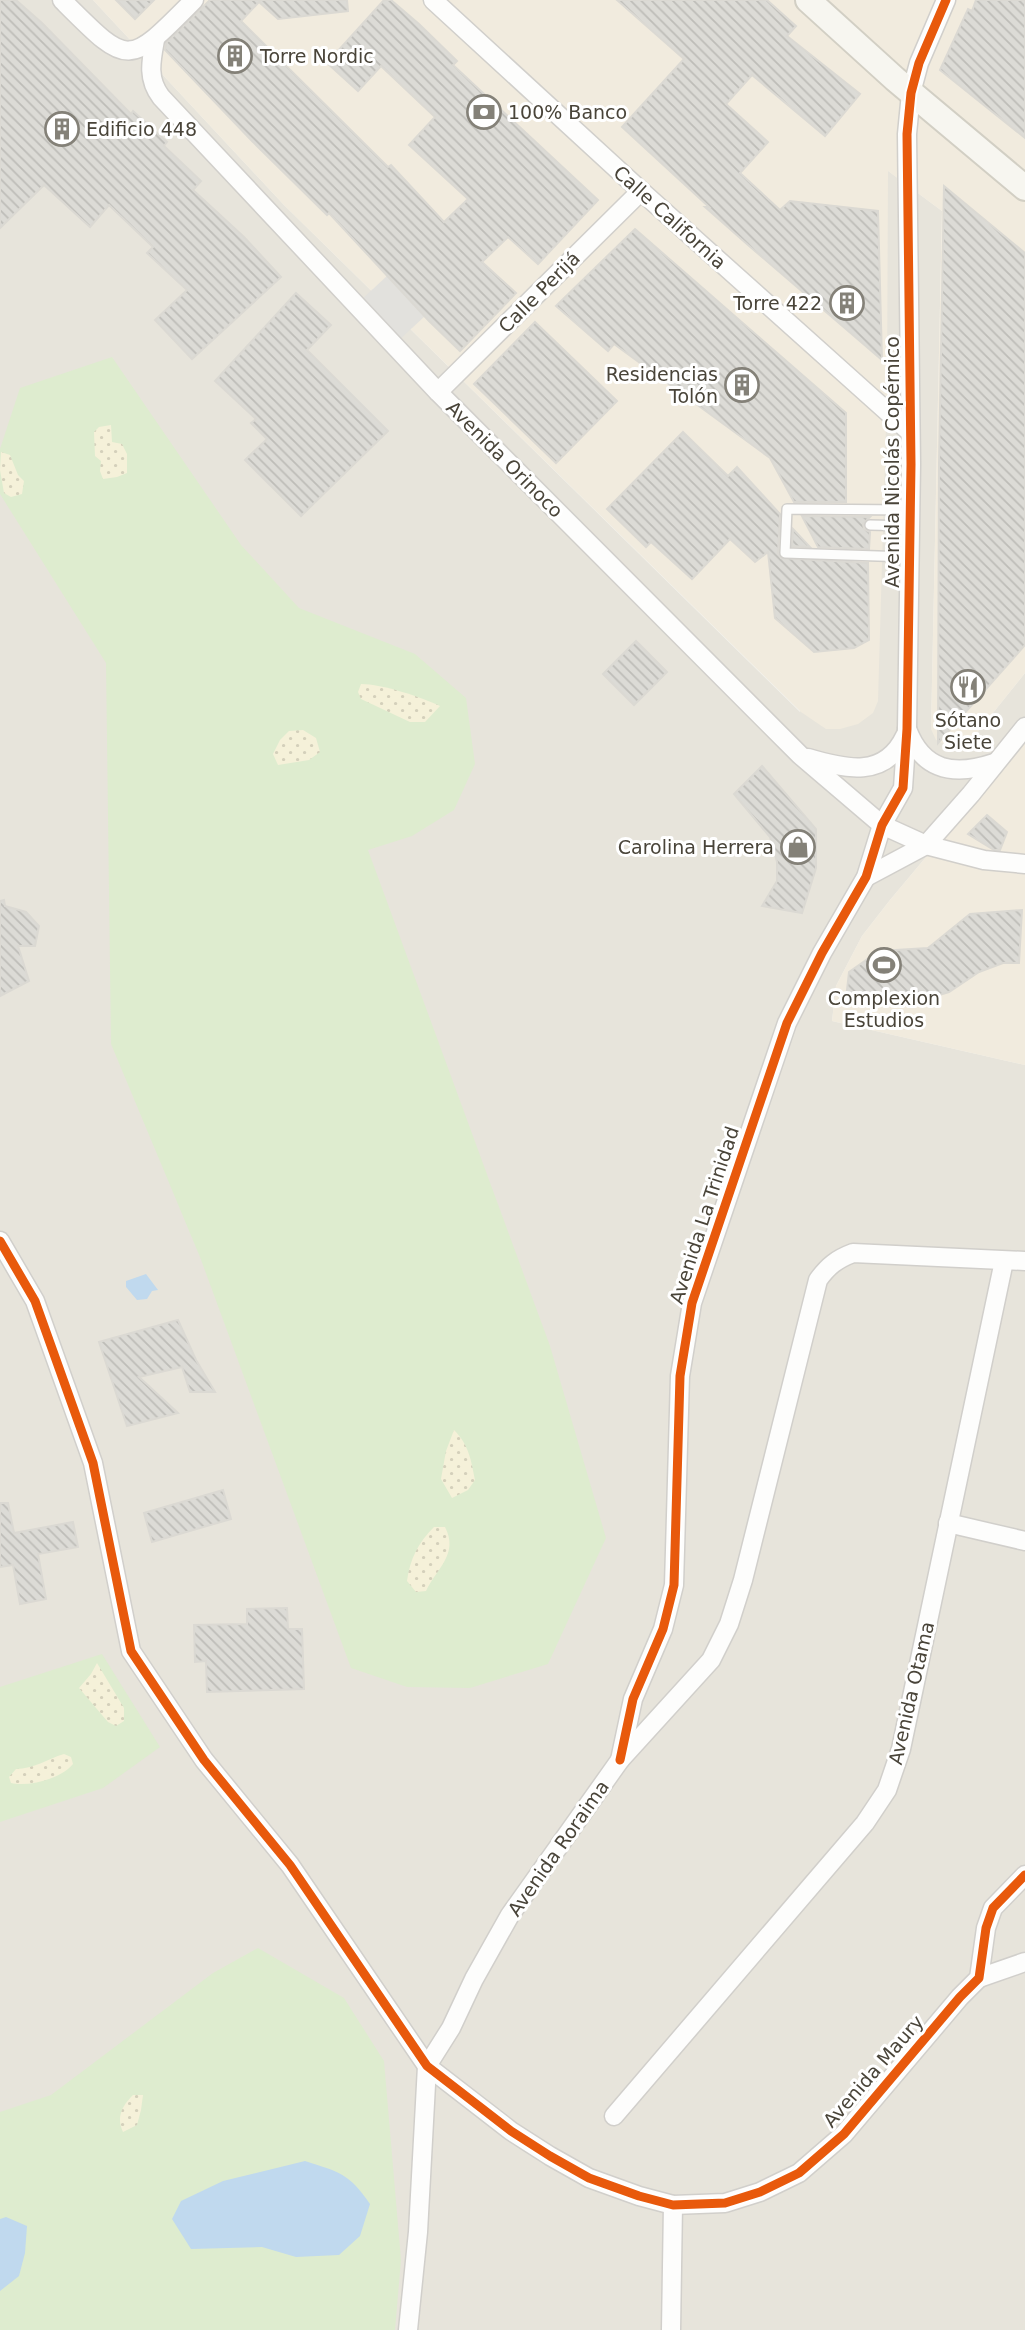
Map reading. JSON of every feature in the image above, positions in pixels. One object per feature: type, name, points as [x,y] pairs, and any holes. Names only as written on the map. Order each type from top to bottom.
[{"type":"street","points":[[62,0],[112,47],[122,51],[141,49],[155,40],[194,0]]},
{"type":"street","name":"Calle California","points":[[433,0],[910,432]]},
{"type":"street","points":[[808,0],[911,93],[1025,188]]},
{"type":"street","points":[[911,93],[919,62],[946,0]]},
{"type":"street","name":"Avenida Orinoco","points":[[155,40],[151,65],[152,81],[156,90],[438,392],[800,755],[882,825],[926,845],[984,860],[1025,864]]},
{"type":"street","name":"Avenida Nicolás Copérnico","points":[[882,825],[903,788],[907,729],[910,432],[907,134],[911,93]]},
{"type":"street","name":"Calle Perijá","points":[[438,392],[641,191]]},
{"type":"street","points":[[866,877],[926,845],[1025,727]]},
{"type":"street","points":[[800,755],[849,768],[877,765],[891,757],[900,746],[907,729]]},
{"type":"street","points":[[907,729],[917,748],[935,765],[960,771],[994,763]]},
{"type":"street","name":"Avenida La Trinidad","points":[[620,1760],[633,1699],[663,1629],[674,1585],[680,1376],[692,1303],[787,1023],[822,953],[866,877],[882,825]]},
{"type":"street","name":"Avenida Maury","points":[[0,1241],[35,1301],[93,1463],[131,1651],[204,1760],[290,1865],[427,2066],[511,2131],[589,2178],[639,2196],[673,2204],[725,2203],[760,2192],[799,2173],[844,2134],[979,1978]]},
{"type":"street","name":"Avenida Roraima","points":[[408,2330],[418,2232],[427,2066],[451,2028],[474,1979],[510,1915],[620,1760],[711,1660],[729,1624],[743,1580],[818,1280],[828,1266],[853,1253],[1025,1261]]},
{"type":"street","name":"Avenida Otama","points":[[614,2116],[865,1823],[887,1790],[901,1749],[1004,1261]]},
{"type":"street","points":[[948,1523],[1025,1541]]},
{"type":"street","points":[[1025,1875],[993,1908],[986,1928],[979,1978],[1025,1962]]},
{"type":"street","points":[[671,2330],[673,2204]]},
{"type":"lane","points":[[909,557],[785,553],[787,509],[910,518]]},
{"type":"lane","points":[[870,525],[910,518]]},
{"type":"shaded area","points":[[0,0],[93,0],[284,205],[800,712],[887,392],[887,170],[942,211],[931,729],[972,739],[1025,673],[1025,739],[862,936],[836,986],[832,1021],[1025,1065],[1025,2330],[0,2330]]},
{"type":"shaded area","points":[[93,0],[1025,0],[1025,673],[972,739],[956,745],[946,745],[936,740],[931,729],[942,211],[888,171],[887,392],[878,701],[873,713],[858,724],[840,729],[826,729],[801,712],[284,205]]},
{"type":"shaded area","points":[[387,276],[425,316],[398,341],[360,301]]},
{"type":"shaded area","points":[[1025,739],[1025,1065],[832,1021],[836,986],[862,936]]},
{"type":"green space","points":[[112,357],[241,545],[299,608],[415,654],[466,698],[475,764],[454,810],[412,836],[368,850],[550,1346],[606,1538],[548,1664],[470,1688],[407,1687],[351,1668],[200,1257],[111,1044],[106,663],[0,494],[0,449],[20,388]]},
{"type":"green space","points":[[102,1654],[160,1747],[103,1788],[0,1822],[0,1687]]},
{"type":"green space","points":[[258,1948],[344,1998],[384,2061],[401,2260],[395,2330],[0,2330],[0,2112],[51,2095],[213,1973]]},
{"type":"sand","points":[[111,425],[112,442],[122,444],[127,454],[127,473],[103,479],[101,461],[95,456],[94,432],[99,427]]},
{"type":"sand","points":[[1,452],[10,455],[18,475],[24,481],[22,494],[11,497],[4,493],[0,470]]},
{"type":"sand","points":[[361,684],[380,686],[440,706],[425,722],[410,722],[361,699],[358,692]]},
{"type":"sand","points":[[303,730],[316,738],[320,752],[309,760],[278,765],[273,754],[280,740],[289,731]]},
{"type":"sand","points":[[454,1430],[466,1447],[475,1480],[468,1490],[452,1498],[441,1479],[446,1451]]},
{"type":"sand","points":[[434,1527],[445,1527],[449,1537],[448,1553],[426,1591],[416,1592],[407,1581],[410,1566],[419,1545]]},
{"type":"sand","points":[[97,1663],[124,1708],[124,1721],[116,1726],[108,1722],[79,1688]]},
{"type":"sand","points":[[64,1754],[71,1757],[73,1764],[61,1774],[35,1783],[11,1783],[9,1777],[16,1769],[35,1766]]},
{"type":"sand","points":[[133,2095],[143,2095],[137,2125],[123,2132],[121,2112]]},
{"type":"water","points":[[146,1274],[158,1290],[152,1291],[147,1299],[137,1300],[126,1287],[126,1281]]},
{"type":"water","points":[[305,2161],[342,2175],[356,2186],[370,2204],[360,2236],[339,2255],[296,2257],[262,2247],[191,2249],[172,2219],[181,2201],[223,2181]]},
{"type":"water","points":[[6,2217],[27,2226],[25,2253],[19,2276],[0,2291],[0,2219]]},
{"type":"building","points":[[0,0],[16,0],[131,114],[133,111],[167,142],[164,146],[201,181],[193,190],[244,237],[281,277],[192,359],[155,320],[187,290],[147,253],[153,247],[109,205],[90,227],[44,185],[0,228]]},
{"type":"building","points":[[116,0],[154,0],[135,19]]},
{"type":"building","points":[[210,0],[347,0],[348,11],[278,19],[259,2],[241,21],[388,167],[391,165],[444,222],[468,199],[409,145],[435,117],[381,66],[358,91],[327,63],[384,0],[391,0],[419,24],[457,61],[453,65],[598,200],[538,264],[508,237],[482,262],[516,293],[460,351],[329,213],[327,215],[252,141],[165,50],[166,43]]},
{"type":"building","points":[[617,0],[767,0],[796,26],[787,36],[860,94],[825,136],[752,75],[726,104],[768,142],[740,173],[780,210],[790,201],[878,211],[882,360],[705,207],[709,207],[622,127],[684,59]]},
{"type":"building","points":[[976,0],[1025,0],[1025,138],[940,70],[968,9],[972,11]]},
{"type":"building","points":[[944,186],[1025,253],[1025,645],[938,743],[939,464]]},
{"type":"building","name":"Residencias Tolón","points":[[635,229],[846,413],[846,502],[794,502],[770,458],[614,344],[608,351],[556,306]]},
{"type":"building","points":[[296,293],[331,325],[307,350],[388,431],[301,516],[245,460],[267,439],[251,423],[256,419],[215,381]]},
{"type":"building","points":[[535,322],[617,401],[556,463],[474,384]]},
{"type":"building","points":[[683,432],[728,476],[737,467],[780,514],[778,553],[781,558],[868,563],[869,640],[854,648],[814,652],[775,618],[768,552],[755,562],[730,539],[692,579],[651,542],[646,547],[607,509]]},
{"type":"building","points":[[802,516],[870,517],[863,524],[864,529],[870,532],[869,549],[818,547]]},
{"type":"building","points":[[793,529],[810,547],[792,546]]},
{"type":"building","points":[[636,641],[667,672],[634,705],[603,674]]},
{"type":"building","points":[[762,766],[816,829],[816,868],[802,913],[762,906],[777,881],[777,862],[770,837],[734,794]]},
{"type":"building","points":[[987,815],[1007,832],[1000,850],[994,850],[968,834]]},
{"type":"building","points":[[4,900],[5,906],[26,912],[39,926],[35,946],[18,946],[29,981],[0,996],[0,901]]},
{"type":"building","points":[[1022,910],[1019,963],[1003,963],[979,972],[949,992],[909,1004],[846,999],[849,972],[879,951],[928,948],[970,914]]},
{"type":"building","points":[[178,1320],[196,1360],[215,1392],[190,1392],[182,1367],[139,1377],[178,1413],[127,1426],[99,1342]]},
{"type":"building","points":[[223,1490],[231,1519],[152,1542],[144,1513]]},
{"type":"building","points":[[0,1503],[8,1503],[14,1533],[73,1522],[78,1547],[38,1554],[46,1599],[20,1604],[13,1565],[0,1567]]},
{"type":"building","points":[[287,1608],[288,1629],[302,1629],[304,1689],[207,1692],[206,1661],[195,1662],[194,1625],[247,1624],[247,1609]]},
{"type":"cycle path","points":[[620,1760],[633,1699],[663,1629],[674,1585],[680,1376],[692,1303],[787,1023],[822,953],[866,877],[882,825],[903,788],[907,729],[911,464],[907,134],[911,93],[919,63],[946,0]]},
{"type":"cycle path","points":[[0,1241],[35,1301],[93,1463],[131,1651],[204,1760],[290,1865],[427,2066],[511,2131],[550,2156],[589,2178],[673,2205],[725,2203],[760,2192],[799,2173],[844,2134],[979,1978],[986,1928],[993,1908],[1025,1875]]},
{"type":"place","name":"Torre Nordic","points":[[235,56]]},
{"type":"place","name":"100% Banco","points":[[484,112]]},
{"type":"place","name":"Edificio 448","points":[[62,129]]},
{"type":"place","name":"Torre 422","points":[[847,303]]},
{"type":"place","name":"Residencias Tolón","points":[[742,385]]},
{"type":"place","name":"Sótano Siete","points":[[968,687]]},
{"type":"place","name":"Carolina Herrera","points":[[798,847]]},
{"type":"place","name":"Complexion Estudios","points":[[884,965]]}]
